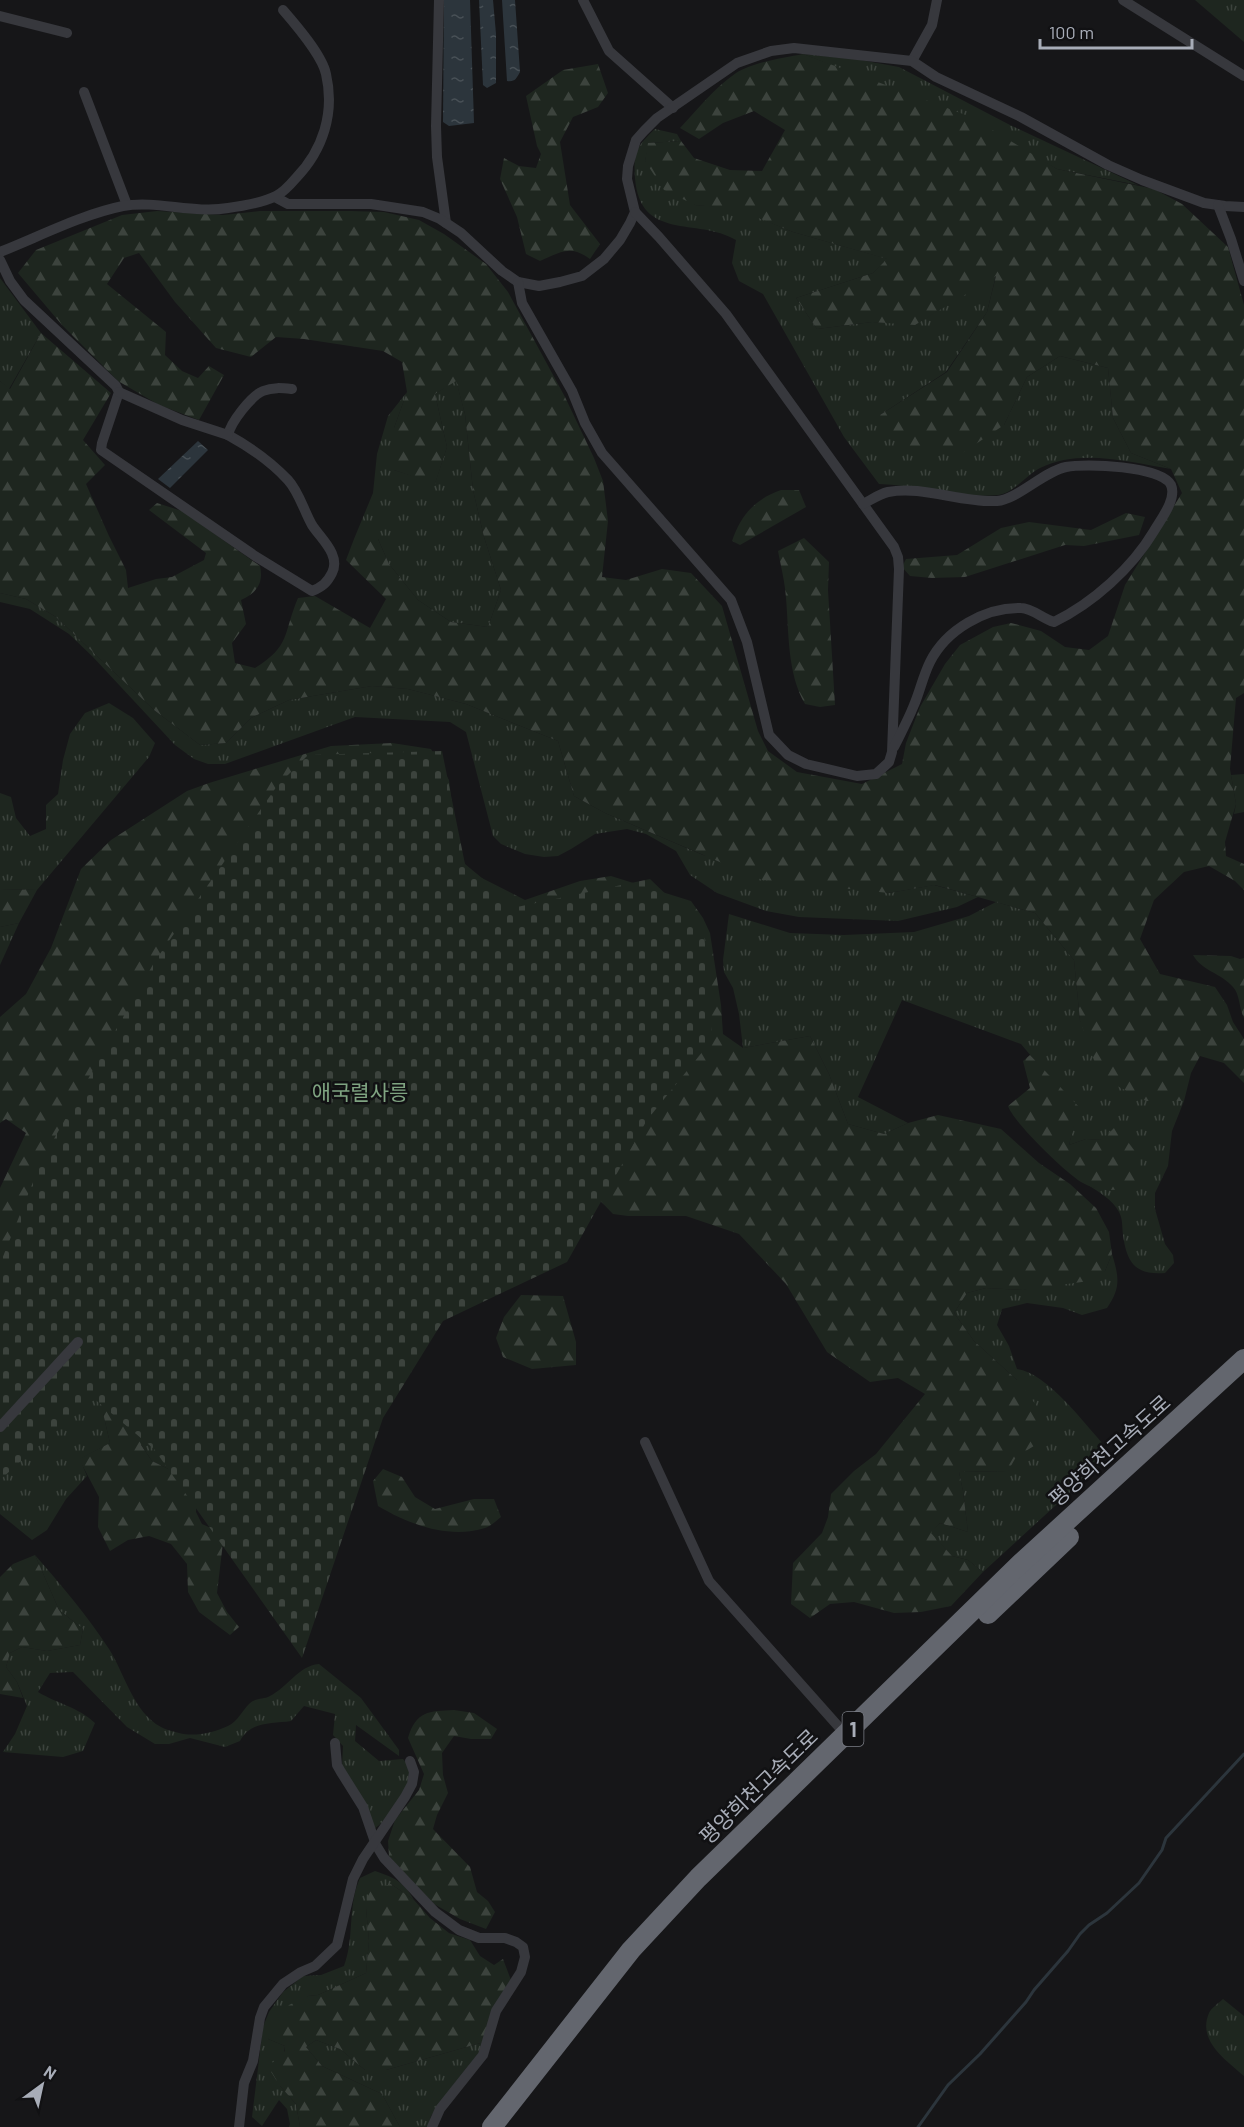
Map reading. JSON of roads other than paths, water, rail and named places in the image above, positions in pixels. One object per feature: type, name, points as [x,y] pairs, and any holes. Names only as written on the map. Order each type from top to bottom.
[{"type":"highway","name":"평양희천고속도로","points":[[492,2127],[631,1950],[698,1878],[1021,1563],[1244,1359]]},
{"type":"highway","name":"평양희천고속도로","points":[[503,2127],[652,1937],[694,1894],[1244,1371]]},
{"type":"street","points":[[438,0],[437,147],[446,223]]},
{"type":"street","points":[[583,0],[609,51],[673,108]]},
{"type":"street","points":[[912,61],[932,25],[937,0]]},
{"type":"street","points":[[1123,0],[1244,76]]},
{"type":"street","points":[[0,252],[107,209],[127,205],[225,209],[274,197],[285,190],[304,170],[317,151],[324,135],[329,102],[326,72],[304,35],[283,10]]},
{"type":"street","points":[[0,16],[67,33]]},
{"type":"street","points":[[892,752],[898,557],[887,535],[726,314],[635,212],[627,179],[631,152],[636,140],[644,130],[737,63],[771,51],[794,48],[912,61],[936,77],[1022,117],[1108,165],[1173,192],[1204,202],[1244,207]]},
{"type":"street","points":[[84,92],[127,205]]},
{"type":"street","points":[[274,197],[288,204],[371,204],[423,212],[461,233],[502,271],[518,282],[539,286],[582,276],[604,260],[635,212]]},
{"type":"street","points":[[1218,205],[1244,281]]},
{"type":"street","points":[[0,260],[10,281],[24,300],[109,378],[119,392],[182,420],[228,435],[259,455],[290,482],[313,525],[333,554],[335,567],[328,581],[322,587],[312,591],[255,556],[102,450],[102,443],[119,392]]},
{"type":"street","points":[[518,282],[522,303],[566,381],[602,453],[731,600],[747,642],[769,735],[788,755],[806,764],[857,776],[876,774],[889,762],[915,704],[929,663],[957,629],[996,611],[1023,608],[1054,622],[1072,613],[1118,575],[1149,539],[1166,511],[1172,496],[1172,486],[1167,479],[1149,471],[1080,466],[1054,471],[1001,500],[977,501],[903,491],[886,492],[863,504]]},
{"type":"street","points":[[228,435],[235,418],[261,392],[276,388],[292,389]]},
{"type":"street","points":[[0,1427],[78,1342]]},
{"type":"street","points":[[645,1442],[709,1581],[846,1735]]},
{"type":"street","points":[[336,1743],[337,1765],[363,1807],[374,1841],[384,1858],[443,1918],[468,1934],[479,1938],[505,1938],[523,1947],[525,1957],[520,1972],[496,2011],[483,2055],[440,2109],[432,2127]]},
{"type":"street","points":[[239,2127],[243,2083],[253,2061],[264,2007],[283,1984],[315,1966],[337,1945],[353,1879],[374,1841],[412,1784],[414,1772],[410,1761]]},
{"type":"water","points":[[444,0],[470,0],[474,123],[449,126],[443,122]]},
{"type":"water","points":[[479,0],[493,0],[496,83],[487,88],[483,85]]},
{"type":"water","points":[[502,0],[515,0],[520,72],[512,81],[507,81]]},
{"type":"water","points":[[198,441],[208,450],[170,488],[158,479]]},
{"type":"waterway","points":[[918,2127],[948,2085],[980,2054],[1026,2002],[1080,1934],[1139,1883],[1162,1850],[1166,1838],[1244,1754]]},
{"type":"park label","name":"애국렬사릉","points":[[360,1091]]}]
